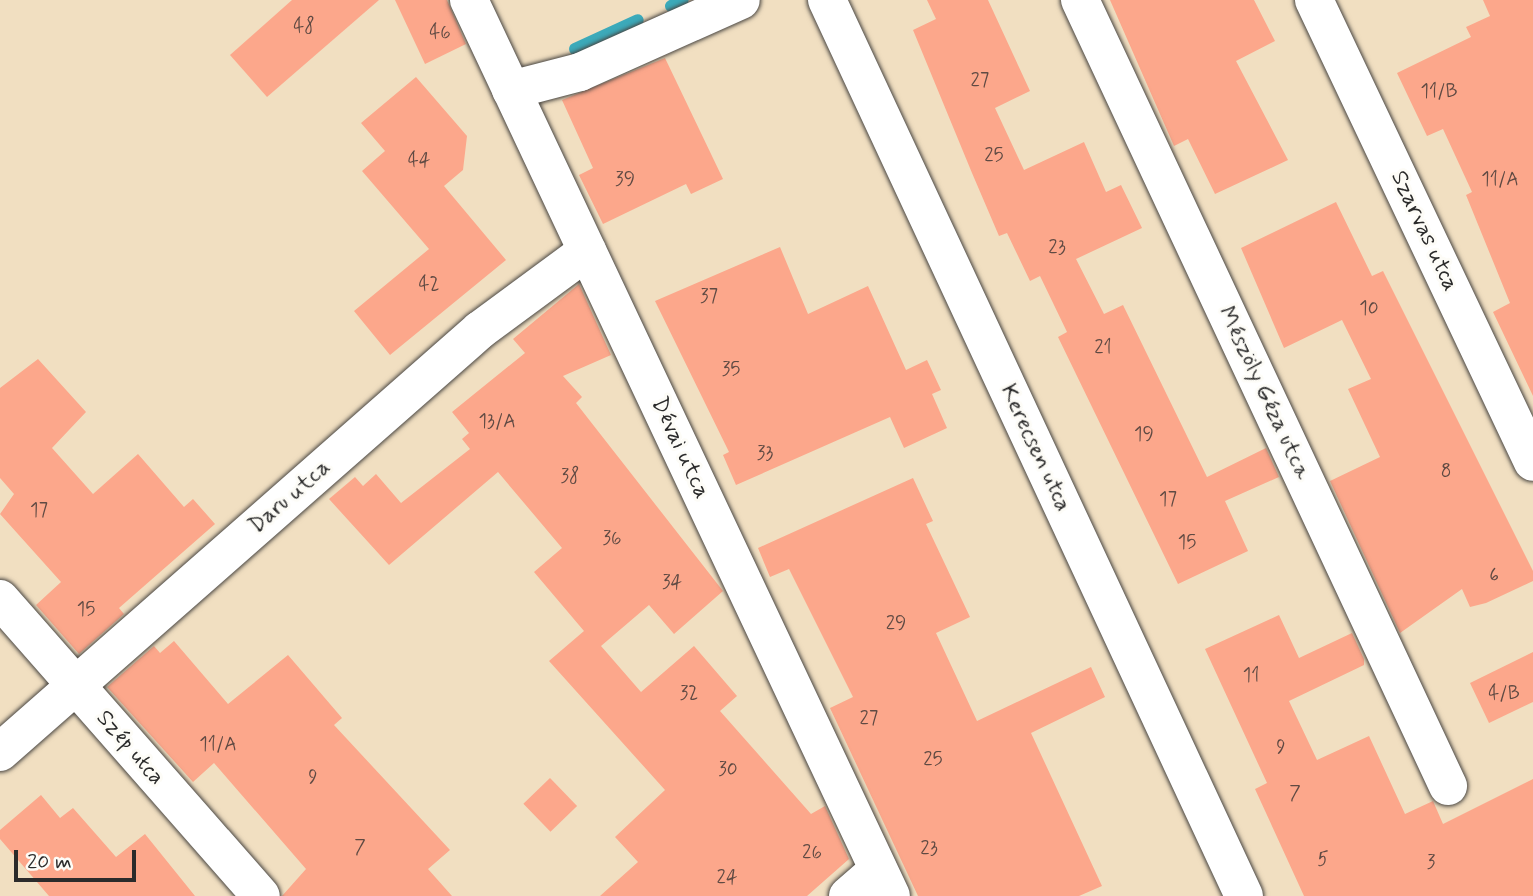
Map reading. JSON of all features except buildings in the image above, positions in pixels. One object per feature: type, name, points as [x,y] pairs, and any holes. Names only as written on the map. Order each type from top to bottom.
[{"type":"street","name":"Dévai utca","points":[[469,0],[885,883]]},
{"type":"street","points":[[511,90],[580,72],[741,0]]},
{"type":"street","name":"Kerecsen utca","points":[[827,0],[1244,896]]},
{"type":"street","name":"Mészöly Géza utca","points":[[1080,0],[1448,786]]},
{"type":"street","name":"Szarvas utca","points":[[1314,0],[1533,462]]},
{"type":"street","name":"Daru utca","points":[[0,752],[480,330],[587,251]]},
{"type":"street","name":"Szép utca","points":[[0,599],[261,896]]},
{"type":"street","points":[[848,896],[885,883]]},
{"type":"waterway","points":[[671,6],[683,0]]},
{"type":"waterway","points":[[575,49],[638,20]]}]
